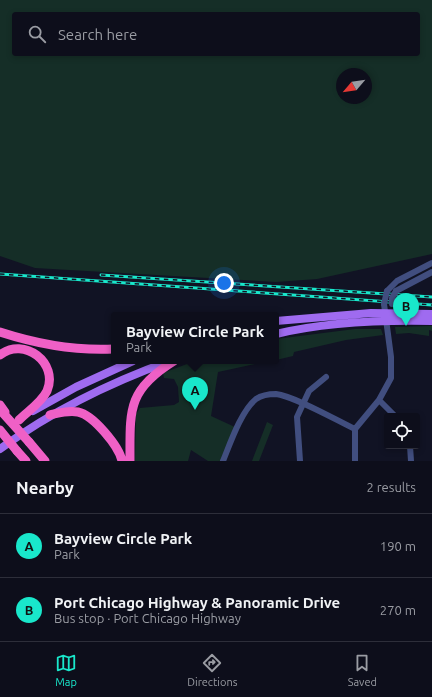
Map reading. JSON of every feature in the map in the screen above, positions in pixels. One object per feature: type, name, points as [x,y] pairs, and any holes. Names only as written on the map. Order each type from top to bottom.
[{"type":"highway","points":[[0,332],[28,340],[60,346],[111,350]]},
{"type":"highway","points":[[0,355],[10,350],[25,349],[38,355],[43,360],[47,368],[49,385],[46,392],[38,403],[16,422]]},
{"type":"highway","points":[[130,461],[130,417],[134,400],[149,379],[170,364]]},
{"type":"highway","points":[[2,410],[16,422],[29,442],[45,461]]},
{"type":"highway","points":[[50,415],[70,411],[85,414],[95,423],[111,442],[122,461]]},
{"type":"highway","points":[[0,430],[26,461]]},
{"type":"main road","points":[[279,321],[432,314]]},
{"type":"main road","points":[[279,333],[290,330],[387,316],[432,321]]},
{"type":"main road","points":[[0,434],[16,422],[69,391],[127,364]]},
{"type":"main road","points":[[0,449],[28,428],[79,399],[131,375],[162,364]]},
{"type":"street","points":[[355,461],[354,428],[379,400],[388,385],[392,371],[387,316],[384,304],[387,292],[398,281],[432,263]]},
{"type":"street","points":[[387,316],[392,304],[392,298],[396,291],[432,272]]},
{"type":"street","points":[[300,461],[297,417],[309,391],[326,377]]},
{"type":"street","points":[[223,461],[240,422],[256,399],[268,394],[278,394],[354,428]]},
{"type":"street","points":[[379,400],[392,413]]},
{"type":"street","points":[[410,449],[411,461]]},
{"type":"green space","points":[[0,0],[432,0],[432,254],[317,279],[276,282],[35,268],[0,256]]},
{"type":"green space","points":[[432,326],[432,331],[429,330],[429,336],[409,333],[396,334],[395,327]]},
{"type":"green space","points":[[355,329],[381,329],[383,335],[346,340],[294,352],[293,356],[279,359],[279,339]]},
{"type":"green space","points":[[187,364],[255,364],[218,372],[211,416],[237,428],[223,461],[208,461],[191,450],[188,461],[135,461],[136,414],[140,408],[174,405],[179,402],[178,387],[174,379],[164,378],[163,373]]},
{"type":"green space","points":[[267,422],[273,425],[259,461],[252,461]]},
{"type":"railway","points":[[0,274],[432,305]]},
{"type":"railway","points":[[101,275],[432,297]]},
{"type":"place","name":"Port Chicago Highway & Panoramic Drive","points":[[406,326]]},
{"type":"place","name":"Bayview Circle Park","points":[[195,410]]}]
